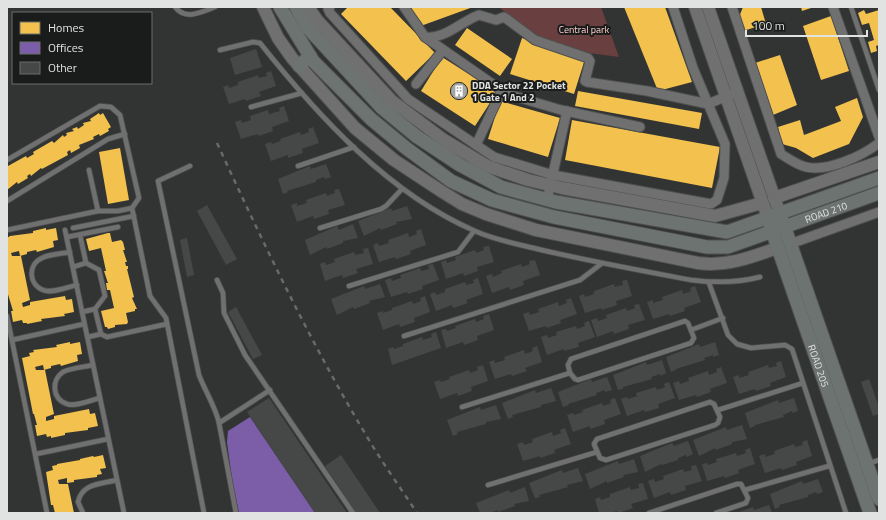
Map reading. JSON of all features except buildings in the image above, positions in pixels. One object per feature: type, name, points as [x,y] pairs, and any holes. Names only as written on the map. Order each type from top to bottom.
[{"type":"main road","points":[[280,7],[310,56],[371,119],[406,148],[451,181],[492,200],[554,217],[707,247],[728,247],[776,222]]},
{"type":"main road","points":[[296,7],[382,108],[416,136],[460,165],[501,187],[548,200],[727,232],[776,222]]},
{"type":"main road","points":[[299,66],[310,56]]},
{"type":"main road","name":"ROAD 210","points":[[776,222],[879,178]]},
{"type":"main road","name":"ROAD 210","points":[[776,222],[879,193]]},
{"type":"main road","name":"ROAD 205","points":[[776,222],[790,244],[879,499]]},
{"type":"main road","name":"ROAD 205","points":[[776,222],[777,248],[867,464],[870,513]]},
{"type":"street","points":[[263,7],[278,38],[299,66],[355,128],[394,160],[462,204],[486,214],[536,230],[711,265],[738,261],[777,248]]},
{"type":"street","points":[[308,7],[312,24],[392,102],[444,140],[487,166],[715,216],[762,203]]},
{"type":"street","points":[[404,7],[425,37],[507,94],[567,111],[640,126]]},
{"type":"street","points":[[312,24],[329,9],[362,50],[408,99],[494,157],[552,180],[714,203],[723,184],[726,150],[672,7]]},
{"type":"street","points":[[695,7],[762,203],[776,222]]},
{"type":"street","points":[[708,7],[774,198],[776,222]]},
{"type":"street","points":[[732,7],[781,154],[807,167],[818,167],[859,157],[879,144]]},
{"type":"street","points":[[833,7],[879,137]]},
{"type":"street","points":[[425,37],[439,36],[479,15],[496,20],[502,16],[535,40],[588,58],[590,61],[587,82],[647,91],[708,104],[738,92]]},
{"type":"street","points":[[416,84],[443,50]]},
{"type":"street","points":[[476,145],[502,90]]},
{"type":"street","points":[[548,200],[567,111]]},
{"type":"street","points":[[774,198],[877,163],[871,149]]},
{"type":"street","points":[[790,244],[879,212]]},
{"type":"lane","points":[[175,7],[184,14],[192,15],[215,7]]},
{"type":"lane","points":[[851,7],[879,90]]},
{"type":"lane","points":[[220,50],[257,42],[260,44],[302,93],[354,147],[402,189],[434,210],[474,231],[519,244],[601,264],[709,283],[738,282],[760,277]]},
{"type":"lane","points":[[251,107],[302,93]]},
{"type":"lane","points":[[7,160],[100,106],[107,105],[118,112],[126,134],[139,198],[132,208],[118,211],[98,211],[7,230]]},
{"type":"lane","points":[[7,201],[108,139],[126,134]]},
{"type":"lane","points":[[298,166],[354,147]]},
{"type":"lane","points":[[190,166],[158,181],[199,375],[206,393],[217,413],[236,513]]},
{"type":"lane","points":[[89,170],[98,211]]},
{"type":"lane","points":[[320,228],[386,206],[402,189]]},
{"type":"lane","points":[[132,208],[150,296],[165,316],[167,324],[204,513]]},
{"type":"lane","points":[[72,228],[134,216]]},
{"type":"lane","points":[[67,237],[118,227]]},
{"type":"lane","points":[[65,230],[124,513]]},
{"type":"lane","points":[[349,286],[454,254],[462,248],[474,231]]},
{"type":"lane","points":[[80,235],[86,263]]},
{"type":"lane","points":[[70,252],[42,258],[32,267],[32,280],[43,290],[49,291],[77,285]]},
{"type":"lane","points":[[73,267],[86,263],[99,270],[105,296],[96,309],[82,312]]},
{"type":"lane","points":[[404,336],[580,280],[601,264]]},
{"type":"lane","points":[[217,280],[223,293],[224,313],[244,355],[270,390],[353,513]]},
{"type":"lane","points":[[709,283],[728,335],[737,344],[751,348],[789,346],[792,349],[829,466],[846,513]]},
{"type":"lane","points":[[96,309],[101,334]]},
{"type":"lane","points":[[7,316],[47,513]]},
{"type":"lane","points":[[691,330],[722,318]]},
{"type":"lane","points":[[682,322],[688,323],[694,338],[691,343],[578,380],[575,379],[570,373],[568,365],[571,359],[682,322]]},
{"type":"lane","points":[[12,340],[84,324]]},
{"type":"lane","points":[[88,337],[101,334],[107,337],[167,324]]},
{"type":"lane","points":[[93,365],[65,371],[56,380],[54,387],[56,394],[66,404],[100,398]]},
{"type":"lane","points":[[462,407],[570,373]]},
{"type":"lane","points":[[718,410],[803,383]]},
{"type":"lane","points":[[219,423],[270,390]]},
{"type":"lane","points":[[710,402],[714,404],[718,410],[720,421],[715,425],[606,460],[602,460],[597,452],[594,444],[597,439],[710,402]]},
{"type":"lane","points":[[36,454],[108,439]]},
{"type":"lane","points":[[488,485],[597,452]]},
{"type":"lane","points":[[745,490],[829,466]]},
{"type":"lane","points":[[83,513],[78,502],[83,490],[89,486],[117,480]]},
{"type":"lane","points":[[649,513],[737,484],[741,484],[748,498],[746,503],[716,513]]},
{"type":"green space","name":"Central park","points":[[499,7],[601,7],[619,57],[581,52],[535,38]]},
{"type":"railway","points":[[217,143],[271,258],[309,334],[372,445],[417,513]]},
{"type":"place","name":"DDA Sector 22 Pocket 1 Gate 1 And 2","points":[[459,91]]}]
